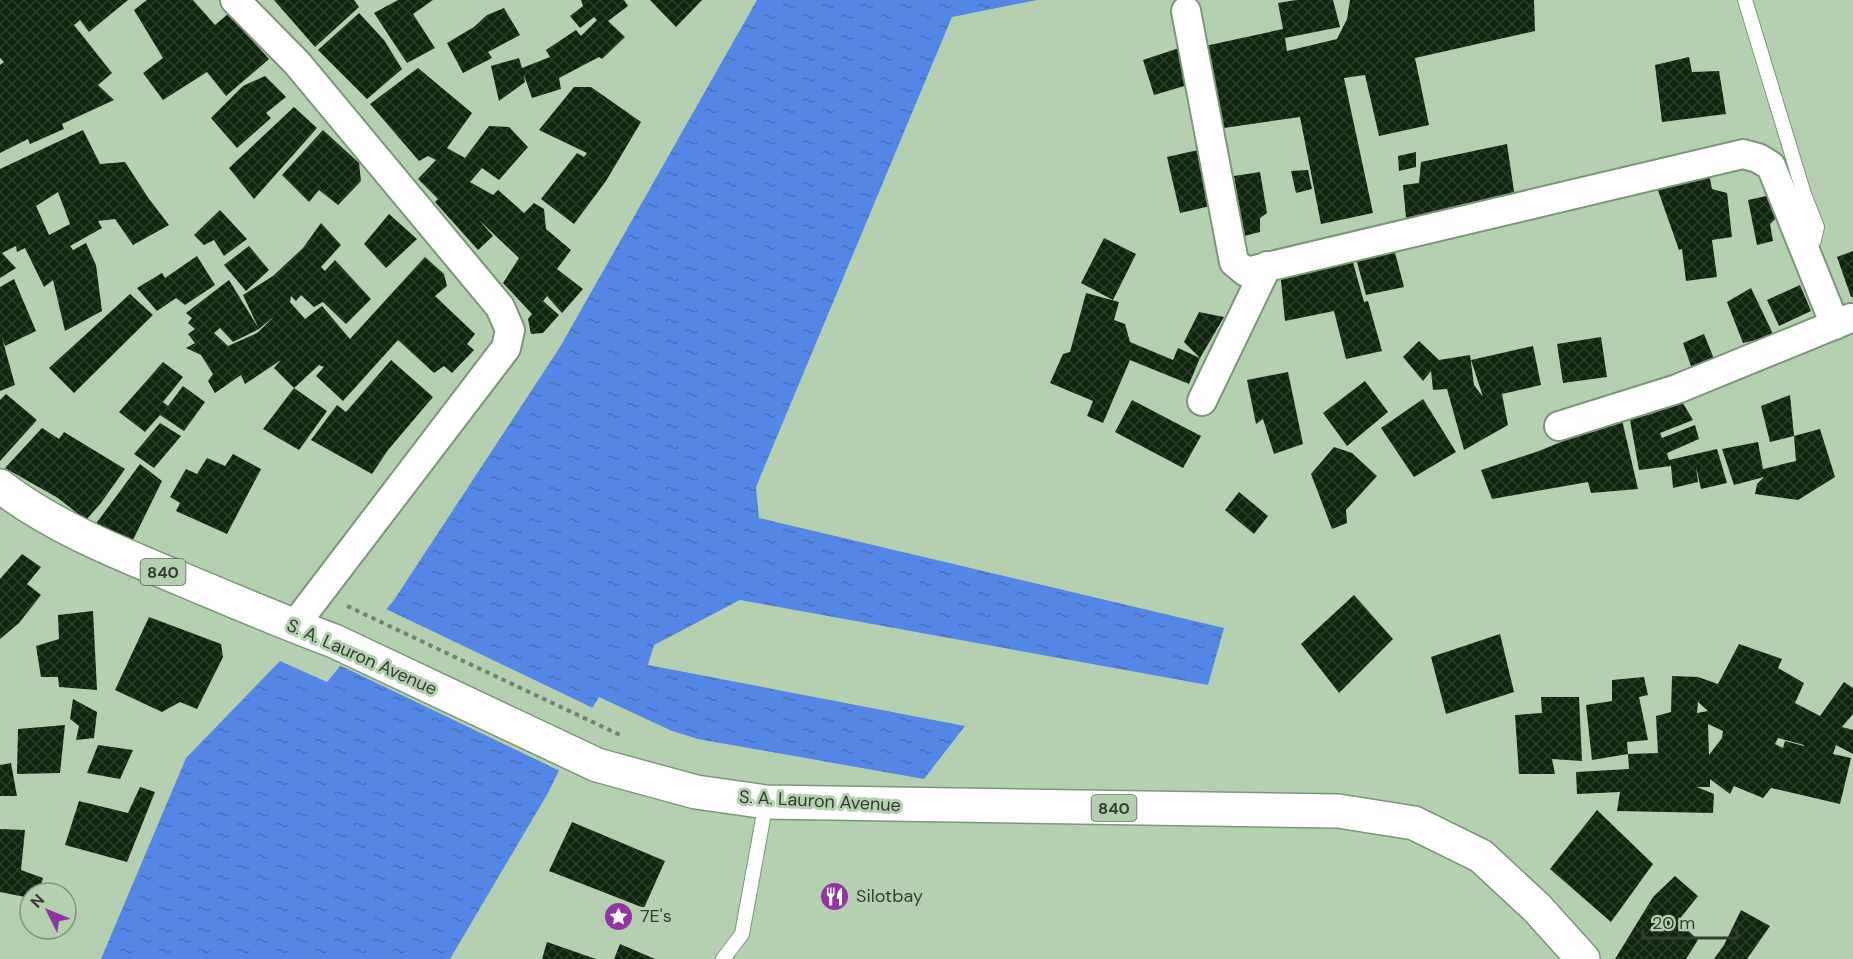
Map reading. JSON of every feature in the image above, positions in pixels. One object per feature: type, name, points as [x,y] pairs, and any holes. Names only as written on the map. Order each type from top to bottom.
[{"type":"highway","name":"S. A. Lauron Avenue","points":[[0,486],[42,514],[80,535],[334,641],[597,765],[696,792],[765,802],[1338,811],[1414,823],[1481,856],[1537,908],[1583,959]]},
{"type":"street","points":[[249,4],[500,307],[510,330],[506,348],[294,626]]},
{"type":"street","points":[[1186,11],[1234,262],[1241,271],[1246,272],[1743,154],[1758,158],[1771,166],[1806,252],[1844,321],[1677,389],[1559,426]]},
{"type":"street","points":[[1202,400],[1267,267]]},
{"type":"lane","points":[[1746,0],[1804,194],[1817,227],[1814,240],[1806,252]]},
{"type":"lane","points":[[723,959],[742,934],[765,802]]},
{"type":"path","points":[[350,608],[613,732]]},
{"type":"water","points":[[757,0],[1037,0],[952,17],[756,487],[759,518],[1224,628],[1208,685],[740,600],[654,645],[648,665],[965,726],[924,779],[698,739],[672,731],[599,697],[580,728],[548,793],[450,959],[101,959],[186,758],[280,661],[327,682],[394,600],[560,347]]},
{"type":"pier","points":[[384,608],[595,709],[562,772],[337,664]]},
{"type":"building","points":[[0,0],[128,0],[89,32],[80,20],[74,25],[112,73],[98,85],[114,100],[62,124],[64,129],[30,144],[28,139],[0,153],[0,65],[4,62],[0,58]]},
{"type":"building","points":[[147,0],[193,0],[215,25],[228,14],[269,59],[226,96],[207,72],[163,100],[143,73],[163,58],[134,10]]},
{"type":"building","points":[[274,0],[354,0],[359,7],[315,47]]},
{"type":"building","points":[[398,0],[433,0],[413,14],[435,48],[407,63],[374,13]]},
{"type":"building","points":[[581,0],[624,0],[628,6],[608,21],[625,37],[602,59],[599,57],[559,78],[561,89],[532,98],[524,75],[525,82],[499,101],[491,66],[519,58],[522,68],[550,57],[546,50],[576,30],[581,36],[597,20],[594,17],[580,28],[570,16],[583,6]]},
{"type":"building","points":[[650,0],[702,0],[676,27]]},
{"type":"building","points":[[1296,0],[1333,0],[1340,27],[1285,38],[1287,51],[1337,39],[1347,19],[1350,0],[1534,0],[1535,31],[1415,58],[1429,125],[1379,136],[1365,75],[1344,78],[1373,213],[1321,224],[1300,117],[1224,128],[1205,46],[1283,29],[1278,3]]},
{"type":"building","points":[[504,8],[520,35],[488,52],[492,58],[463,73],[447,43],[474,27],[487,15]]},
{"type":"building","points":[[359,13],[384,40],[402,69],[367,99],[318,50]]},
{"type":"building","points":[[1179,48],[1191,84],[1154,95],[1143,60]]},
{"type":"building","points":[[1689,57],[1692,72],[1719,71],[1726,114],[1662,122],[1655,65]]},
{"type":"building","points":[[418,68],[472,113],[447,148],[465,158],[489,126],[509,127],[528,147],[499,180],[482,168],[470,182],[493,195],[498,190],[524,213],[534,203],[544,209],[546,229],[571,250],[557,269],[583,289],[562,313],[547,296],[543,301],[559,315],[543,333],[531,334],[528,319],[532,314],[503,283],[519,258],[479,220],[493,236],[478,250],[435,202],[438,199],[418,179],[436,160],[428,156],[419,161],[370,104]]},
{"type":"building","points":[[265,76],[286,97],[266,113],[271,118],[237,148],[211,118],[243,86]]},
{"type":"building","points":[[574,87],[591,87],[641,122],[606,181],[574,224],[541,199],[577,153],[584,157],[587,153],[539,130]]},
{"type":"building","points":[[294,107],[317,128],[254,199],[229,168]]},
{"type":"building","points":[[83,130],[100,164],[125,162],[169,225],[133,245],[115,219],[98,221],[102,228],[70,246],[73,250],[86,243],[96,265],[102,311],[65,331],[53,280],[44,287],[25,248],[17,252],[16,246],[2,253],[16,268],[0,278],[0,169]],"holes":[[[58,192],[70,224],[49,235],[36,206]]]},
{"type":"building","points":[[323,130],[359,163],[361,181],[338,205],[319,190],[309,202],[282,175]]},
{"type":"building","points":[[1507,144],[1515,198],[1406,218],[1403,185],[1419,183],[1421,162]]},
{"type":"building","points":[[1207,148],[1219,204],[1180,213],[1167,157]]},
{"type":"building","points":[[1416,152],[1416,167],[1399,171],[1398,156]]},
{"type":"building","points":[[1308,170],[1312,189],[1296,193],[1291,171]]},
{"type":"building","points":[[1260,172],[1267,213],[1260,218],[1260,232],[1244,236],[1234,176]]},
{"type":"building","points":[[1709,174],[1712,189],[1727,193],[1732,237],[1712,240],[1717,277],[1686,281],[1682,249],[1679,250],[1655,182]]},
{"type":"building","points":[[1771,195],[1776,218],[1770,224],[1773,241],[1757,245],[1748,200]]},
{"type":"building","points":[[220,210],[247,239],[224,256],[214,240],[204,245],[194,235]]},
{"type":"building","points":[[389,214],[417,239],[386,268],[364,244]]},
{"type":"building","points":[[321,223],[341,245],[321,267],[325,271],[335,260],[371,299],[346,324],[323,302],[314,307],[301,295],[296,301],[291,296],[290,302],[305,319],[322,306],[350,339],[425,257],[444,274],[447,286],[435,296],[475,334],[467,344],[474,350],[452,373],[444,366],[434,373],[398,340],[343,401],[316,376],[324,367],[319,365],[294,388],[274,368],[281,360],[245,384],[241,375],[215,393],[208,381],[213,374],[201,355],[186,348],[195,343],[188,334],[195,329],[188,323],[192,318],[186,313],[229,280],[259,329],[243,295],[273,276],[303,248]],"holes":[[[275,316],[257,333],[228,346],[214,333],[220,328],[233,342],[259,329]]]},
{"type":"building","points":[[1104,238],[1136,254],[1113,300],[1081,283]]},
{"type":"building","points":[[1393,245],[1404,287],[1366,295],[1355,255]]},
{"type":"building","points":[[249,246],[269,270],[246,291],[224,265]]},
{"type":"building","points":[[1853,251],[1853,297],[1851,297],[1837,257]]},
{"type":"building","points":[[197,256],[215,285],[185,305],[176,298],[157,311],[137,288],[162,273],[165,278]]},
{"type":"building","points":[[1352,259],[1364,302],[1368,301],[1382,351],[1346,359],[1334,311],[1285,321],[1280,271]]},
{"type":"building","points":[[14,279],[36,331],[5,346],[2,338],[15,385],[0,391],[0,287]]},
{"type":"building","points":[[1800,285],[1811,311],[1779,326],[1767,300]]},
{"type":"building","points":[[1751,288],[1774,336],[1743,343],[1727,302]]},
{"type":"building","points":[[1086,293],[1119,302],[1114,320],[1125,324],[1130,342],[1173,360],[1178,348],[1200,358],[1189,384],[1130,360],[1103,423],[1087,416],[1093,401],[1050,383],[1063,354],[1070,352]]},
{"type":"building","points":[[130,294],[153,315],[74,393],[49,368]]},
{"type":"building","points":[[1199,312],[1224,317],[1200,358],[1184,342]]},
{"type":"building","points":[[1704,334],[1714,359],[1691,366],[1683,343]]},
{"type":"building","points":[[1601,337],[1607,377],[1563,383],[1557,344]]},
{"type":"building","points":[[1419,341],[1439,360],[1470,355],[1474,385],[1483,397],[1471,360],[1533,346],[1541,385],[1502,394],[1508,425],[1464,450],[1447,389],[1433,390],[1431,371],[1423,381],[1403,357]]},
{"type":"building","points":[[391,360],[433,397],[388,450],[372,474],[311,440],[337,405],[346,412]]},
{"type":"building","points":[[163,362],[183,377],[163,402],[168,406],[183,386],[205,402],[184,431],[160,415],[145,432],[119,412]]},
{"type":"building","points":[[1288,372],[1303,444],[1274,454],[1263,419],[1256,424],[1247,380]]},
{"type":"building","points":[[1365,381],[1388,412],[1347,446],[1323,413]]},
{"type":"building","points":[[294,388],[327,411],[299,450],[263,429]]},
{"type":"building","points":[[6,394],[37,420],[0,461],[0,400]]},
{"type":"building","points":[[1790,395],[1794,436],[1770,442],[1761,406]]},
{"type":"building","points":[[1423,399],[1456,452],[1414,477],[1381,428]]},
{"type":"building","points":[[1132,400],[1201,436],[1183,468],[1115,432]]},
{"type":"building","points":[[1681,400],[1693,420],[1660,433],[1662,438],[1695,425],[1699,439],[1667,453],[1669,460],[1717,449],[1727,483],[1701,489],[1696,467],[1698,482],[1673,488],[1671,466],[1639,470],[1630,420],[1654,413]]},
{"type":"building","points":[[1622,420],[1638,489],[1591,493],[1588,482],[1492,499],[1481,470]]},
{"type":"building","points":[[160,423],[181,436],[154,468],[134,454]]},
{"type":"building","points":[[42,428],[59,439],[64,432],[125,469],[86,520],[58,498],[5,468]]},
{"type":"building","points":[[1820,429],[1835,477],[1798,500],[1755,494],[1757,484],[1764,477],[1734,485],[1722,449],[1758,442],[1763,469],[1796,461],[1794,436]]},
{"type":"building","points":[[1334,447],[1352,453],[1377,476],[1346,510],[1347,523],[1332,529],[1311,474]]},
{"type":"building","points":[[233,454],[261,469],[227,534],[176,511],[180,503],[170,497],[186,469],[197,474],[207,458],[225,466]]},
{"type":"building","points":[[140,464],[162,481],[131,544],[95,525]]},
{"type":"building","points":[[1239,492],[1268,516],[1254,534],[1225,510]]},
{"type":"building","points":[[22,554],[41,567],[27,584],[41,595],[19,623],[0,639],[0,579]]},
{"type":"building","points":[[1354,595],[1393,639],[1339,693],[1301,644]]},
{"type":"building","points":[[93,611],[97,690],[59,687],[58,677],[41,677],[36,646],[59,639],[58,615]]},
{"type":"building","points":[[149,617],[221,644],[223,657],[197,709],[180,702],[162,712],[115,690]]},
{"type":"building","points":[[1500,634],[1514,692],[1446,714],[1431,657]]},
{"type":"building","points":[[1739,644],[1782,659],[1778,668],[1804,683],[1795,703],[1820,716],[1844,682],[1853,688],[1853,714],[1842,727],[1853,730],[1853,754],[1836,745],[1833,754],[1851,758],[1840,804],[1771,788],[1763,798],[1734,786],[1730,794],[1710,779],[1710,787],[1697,787],[1714,794],[1713,813],[1617,811],[1620,792],[1577,794],[1576,772],[1629,769],[1628,754],[1658,753],[1656,716],[1671,712],[1672,676],[1698,677],[1718,684]],"holes":[[[1698,702],[1708,711],[1697,713]],[[1708,724],[1723,731],[1722,738],[1709,755]],[[1778,738],[1804,746],[1785,741],[1783,748],[1775,744]]]},
{"type":"building","points":[[1644,677],[1648,695],[1639,697],[1648,740],[1627,742],[1628,754],[1592,760],[1586,705],[1612,701],[1612,680]]},
{"type":"building","points":[[1541,697],[1579,697],[1582,761],[1552,759],[1555,774],[1519,774],[1515,715],[1542,713]]},
{"type":"building","points":[[73,699],[97,712],[94,738],[76,740],[79,726],[70,719]]},
{"type":"building","points":[[65,725],[60,773],[17,774],[18,729]]},
{"type":"building","points":[[98,745],[133,750],[120,779],[87,773]]},
{"type":"building","points":[[11,763],[17,796],[0,796],[0,765]]},
{"type":"building","points":[[140,787],[155,792],[127,862],[65,845],[79,801],[128,813]]},
{"type":"building","points":[[1597,810],[1653,864],[1611,922],[1550,869]]},
{"type":"building","points":[[572,822],[665,861],[644,908],[549,871]]},
{"type":"building","points":[[0,829],[25,830],[21,870],[43,878],[42,881],[18,881],[18,896],[0,892]]},
{"type":"building","points":[[1675,876],[1698,896],[1678,921],[1698,940],[1686,959],[1615,959],[1653,897]]},
{"type":"building","points":[[1741,910],[1770,926],[1747,959],[1714,959],[1724,945]]},
{"type":"building","points":[[547,942],[596,959],[542,959]]},
{"type":"building","points":[[620,944],[655,959],[614,959]]},
{"type":"place","name":"Silotbay","points":[[835,896]]},
{"type":"place","name":"7E's","points":[[619,916]]}]
